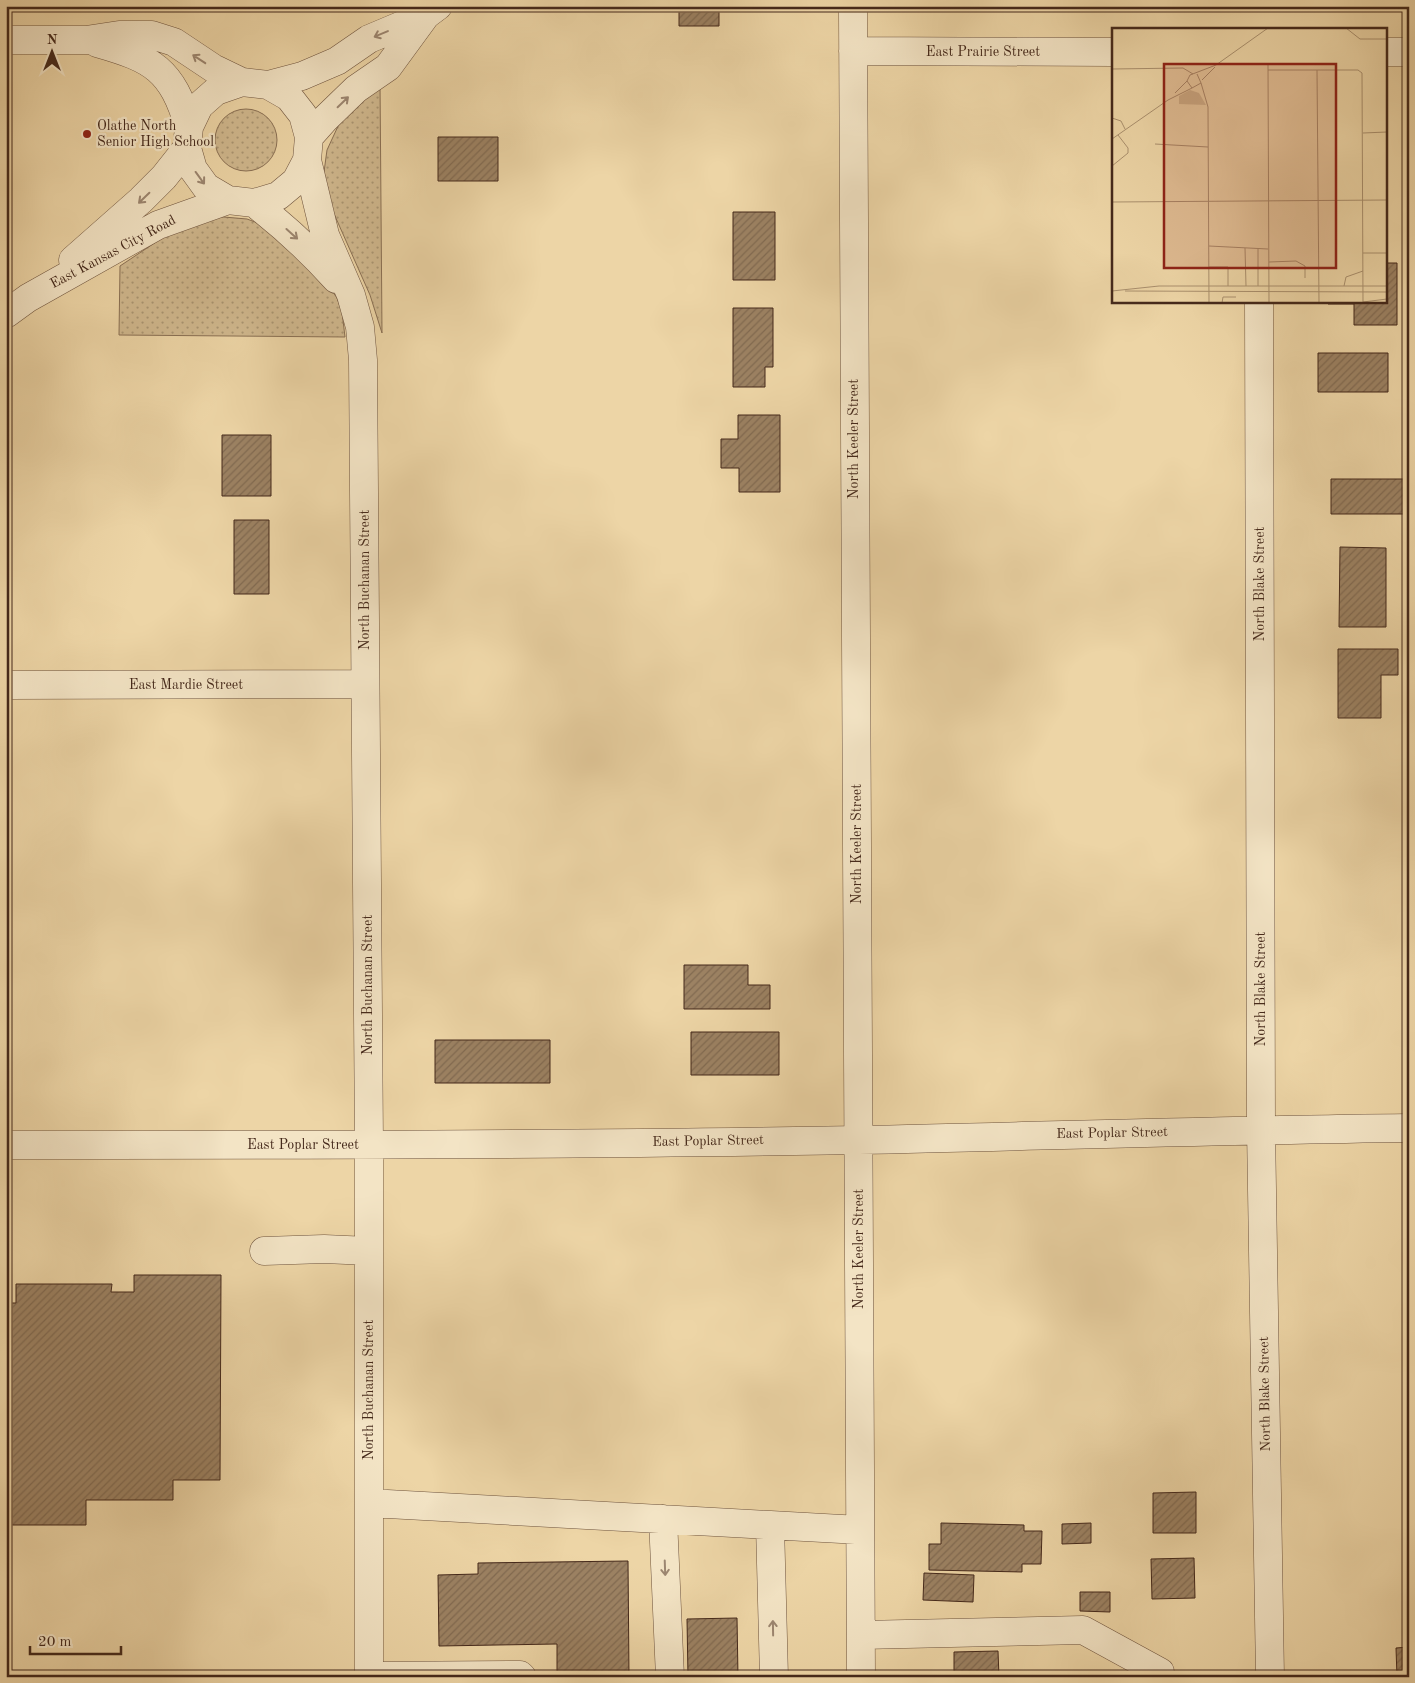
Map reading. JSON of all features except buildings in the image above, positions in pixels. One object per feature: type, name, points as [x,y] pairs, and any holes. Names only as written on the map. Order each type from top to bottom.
[{"type":"street","points":[[188,137],[199,106],[216,91],[302,76],[337,61],[369,39],[432,10]]},
{"type":"street","points":[[86,40],[122,50],[154,64],[171,84],[182,104],[193,169],[206,187],[241,202],[278,196],[296,181],[308,148],[325,119],[356,89],[388,67],[432,10]]},
{"type":"street","name":"North Keeler Street","points":[[853,12],[862,1677]]},
{"type":"street","points":[[6,40],[86,40],[119,35],[152,35],[174,42],[213,68],[289,97],[303,115],[308,148]]},
{"type":"street","name":"East Prairie Street","points":[[852,52],[1112,52]]},
{"type":"street","points":[[1388,52],[1409,52]]},
{"type":"street","name":"East Kansas City Road","points":[[6,314],[28,298],[141,200],[164,177],[188,137]]},
{"type":"street","name":"North Buchanan Street","points":[[308,148],[325,235],[351,295],[360,327],[363,360],[369,1145],[369,1676]]},
{"type":"street","name":"North Buchanan Street","points":[[241,202],[284,226],[308,248],[351,295]]},
{"type":"street","name":"East Kansas City Road","points":[[28,298],[158,225],[241,202]]},
{"type":"street","name":"North Blake Street","points":[[1259,302],[1261,1130],[1270,1677]]},
{"type":"street","name":"East Mardie Street","points":[[6,685],[365,684]]},
{"type":"street","name":"East Poplar Street","points":[[6,1145],[369,1145],[858,1140],[1409,1128]]},
{"type":"street","points":[[264,1251],[324,1249],[369,1251]]},
{"type":"street","points":[[369,1503],[860,1530]]},
{"type":"street","points":[[663,1519],[670,1677]]},
{"type":"street","points":[[770,1525],[774,1677]]},
{"type":"street","points":[[861,1635],[1083,1630],[1160,1672],[1160,1677]]},
{"type":"street","points":[[369,1676],[520,1675],[522,1677]]},
{"type":"shaded area","points":[[380,82],[382,333],[370,295],[331,207],[324,172],[327,150],[339,124]]},
{"type":"shaded area","points":[[240,109],[252,109],[268,118],[275,128],[277,140],[275,152],[268,162],[252,171],[240,171],[229,166],[220,157],[215,146],[215,134],[220,123],[229,114]]},
{"type":"shaded area","points":[[212,216],[247,219],[266,226],[328,285],[337,298],[342,312],[345,337],[119,335],[120,266],[180,226]]},
{"type":"place","name":"Olathe North Senior High School","points":[[87,134]]}]
